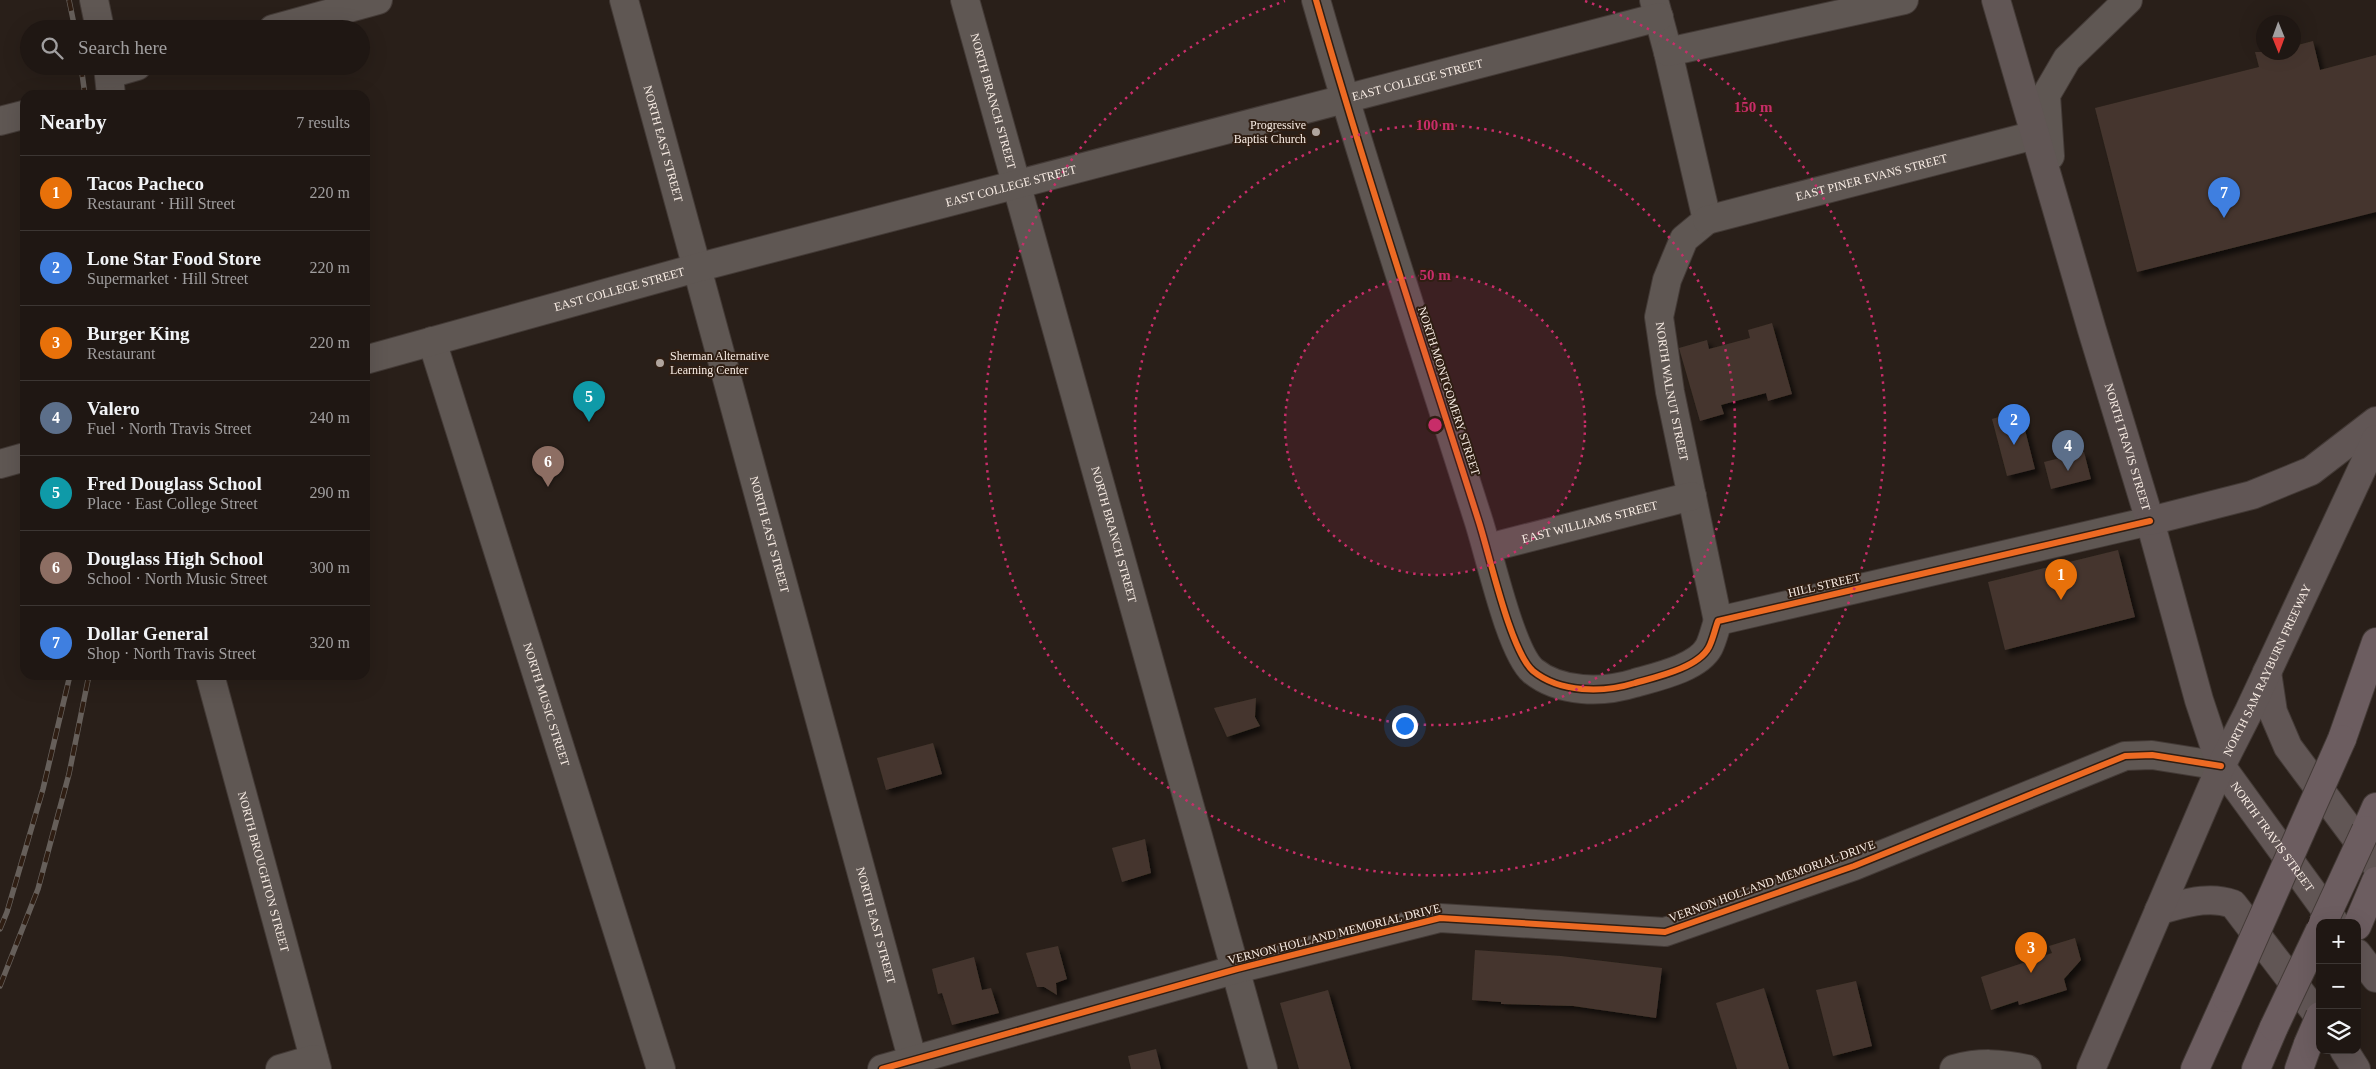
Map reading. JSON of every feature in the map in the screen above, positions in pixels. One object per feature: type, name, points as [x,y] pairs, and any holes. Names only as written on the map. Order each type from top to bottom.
[{"type":"highway","points":[[2195,1069],[2342,739],[2376,642]]},
{"type":"highway","points":[[2325,919],[2371,818]]},
{"type":"highway","points":[[2360,919],[2376,881]]},
{"type":"highway","points":[[2256,1069],[2316,938]]},
{"type":"highway","points":[[2304,1056],[2316,1027]]},
{"type":"main road","name":"NORTH TRAVIS STREET","points":[[1996,0],[2150,521],[2199,700],[2221,766],[2332,919]]},
{"type":"main road","points":[[2150,521],[2252,495],[2311,471],[2376,421]]},
{"type":"main road","name":"NORTH SAM RAYBURN FREEWAY","points":[[2091,1069],[2221,766],[2376,439]]},
{"type":"main road","points":[[2267,672],[2274,712],[2288,746],[2376,865]]},
{"type":"main road","points":[[2159,910],[2207,899],[2219,899],[2233,904],[2316,1012]]},
{"type":"main road","points":[[2361,958],[2376,978]]},
{"type":"main road","points":[[2347,1054],[2356,1069]]},
{"type":"street","points":[[94,0],[98,20]]},
{"type":"street","points":[[306,20],[378,0]]},
{"type":"street","name":"NORTH EAST STREET","points":[[624,0],[914,1065]]},
{"type":"street","name":"NORTH BRANCH STREET","points":[[965,0],[1015,186],[1237,969],[1263,1069]]},
{"type":"street","name":"NORTH MONTGOMERY STREET","points":[[1316,0],[1344,98],[1488,548],[1515,644],[1532,670],[1556,685],[1589,690],[1626,686],[1683,669],[1708,650],[1718,621]]},
{"type":"street","points":[[1668,52],[1904,0]]},
{"type":"street","points":[[2051,188],[2046,95],[2067,59],[2128,0]]},
{"type":"street","points":[[1656,8],[1707,220]]},
{"type":"street","name":"EAST COLLEGE STREET","points":[[370,359],[696,268],[1015,186],[1344,98],[1656,8]]},
{"type":"street","name":"EAST PINER EVANS STREET","points":[[1707,220],[2036,135]]},
{"type":"street","name":"NORTH WALNUT STREET","points":[[1707,220],[1684,239],[1666,280],[1659,317],[1670,392],[1718,621]]},
{"type":"street","name":"NORTH MUSIC STREET","points":[[432,341],[661,1069]]},
{"type":"street","points":[[0,464],[20,458]]},
{"type":"street","name":"EAST WILLIAMS STREET","points":[[1488,548],[1692,496]]},
{"type":"street","name":"HILL STREET","points":[[1718,621],[2150,521]]},
{"type":"street","name":"NORTH BROUGHTON STREET","points":[[211,680],[316,1064]]},
{"type":"street","name":"VERNON HOLLAND MEMORIAL DRIVE","points":[[882,1069],[914,1065],[1237,969],[1440,918],[1664,932],[1854,866],[2125,756],[2152,754],[2221,766]]},
{"type":"street","points":[[1954,1069],[1970,1064],[2001,1063],[2027,1069]]},
{"type":"street","points":[[280,1069],[316,1064]]},
{"type":"building","points":[[2313,41],[2320,70],[2376,55],[2376,212],[2137,272],[2095,108],[2259,67],[2257,60],[2301,60],[2301,44]]},
{"type":"building","points":[[1772,323],[1792,394],[1768,401],[1766,393],[1721,405],[1724,414],[1700,421],[1679,348],[1707,340],[1709,349],[1750,338],[1748,330]]},
{"type":"building","points":[[2009,414],[2011,421],[2022,418],[2035,469],[2007,476],[1992,419]]},
{"type":"building","points":[[2084,452],[2091,479],[2051,489],[2044,462]]},
{"type":"building","points":[[2118,550],[2135,617],[2005,650],[1988,582]]},
{"type":"building","points":[[1256,698],[1255,717],[1260,726],[1227,737],[1214,708]]},
{"type":"building","points":[[933,743],[942,774],[886,790],[877,758]]},
{"type":"building","points":[[1145,839],[1151,873],[1122,882],[1112,848]]},
{"type":"building","points":[[2075,938],[2081,960],[2064,979],[2067,990],[2019,1005],[2018,1001],[1991,1010],[1981,977],[2052,953],[2049,946]]},
{"type":"building","points":[[1058,946],[1067,979],[1056,983],[1057,995],[1044,987],[1037,987],[1026,953]]},
{"type":"building","points":[[1475,950],[1561,956],[1662,968],[1656,1018],[1573,1006],[1501,1004],[1501,1002],[1472,1000]]},
{"type":"building","points":[[974,957],[982,990],[991,988],[999,1013],[952,1025],[942,993],[938,994],[932,969]]},
{"type":"building","points":[[1856,981],[1872,1046],[1833,1056],[1816,990]]},
{"type":"building","points":[[1764,988],[1789,1069],[1737,1069],[1716,1003]]},
{"type":"building","points":[[1328,990],[1351,1069],[1299,1069],[1280,1003]]},
{"type":"building","points":[[1156,1049],[1161,1069],[1131,1069],[1128,1056]]},
{"type":"railway","points":[[69,0],[73,20]]},
{"type":"railway","points":[[82,75],[84,90]]},
{"type":"railway","points":[[0,929],[7,912],[43,789],[69,680]]},
{"type":"railway","points":[[0,986],[38,889],[69,774],[88,680]]},
{"type":"cycle path","points":[[1316,0],[1375,195],[1478,519],[1508,623],[1524,660],[1533,671],[1544,678],[1556,684],[1582,689],[1623,686],[1665,675],[1696,661],[1709,647],[1718,621],[2150,521]]},
{"type":"cycle path","points":[[882,1069],[1237,969],[1440,918],[1665,932],[1854,866],[2125,756],[2152,755],[2221,766]]},
{"type":"place","name":"Progressive Baptist Church","points":[[1316,132]]},
{"type":"place","name":"Dollar General","points":[[2224,218]]},
{"type":"place","name":"Sherman Alternative Learning Center","points":[[660,363]]},
{"type":"place","name":"Fred Douglass School","points":[[589,422]]},
{"type":"place","name":"Lone Star Food Store","points":[[2014,445]]},
{"type":"place","name":"Valero","points":[[2068,471]]},
{"type":"place","name":"Douglass High School","points":[[548,487]]},
{"type":"place","name":"Tacos Pacheco","points":[[2061,600]]},
{"type":"place","name":"Burger King","points":[[2031,973]]}]
